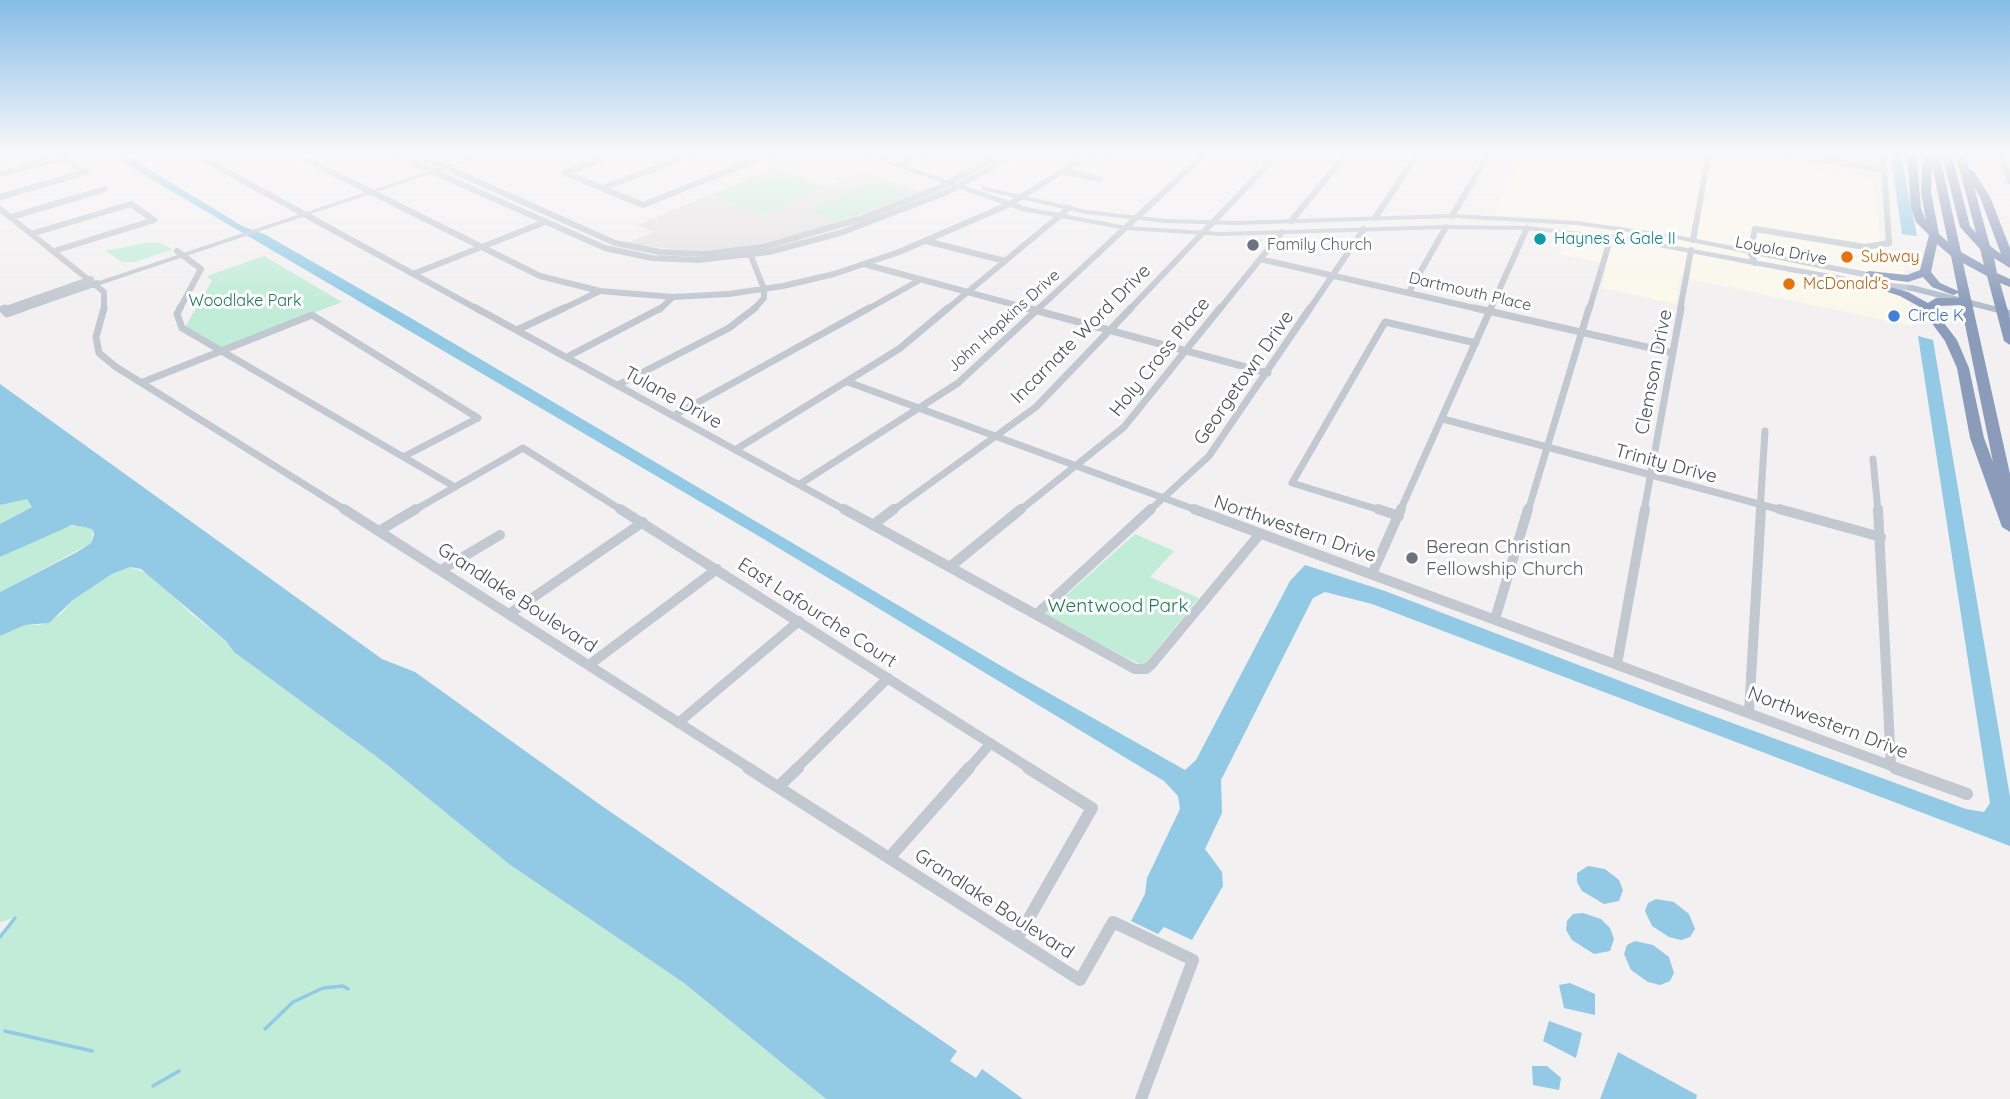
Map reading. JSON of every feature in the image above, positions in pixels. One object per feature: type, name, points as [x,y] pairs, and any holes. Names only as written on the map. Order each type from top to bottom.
[{"type":"highway","points":[[1915,203],[1921,222],[1952,252],[2010,284]]},
{"type":"highway","points":[[1925,272],[1934,235],[1928,203]]},
{"type":"highway","points":[[1945,203],[2010,508]]},
{"type":"highway","points":[[1959,203],[1965,227],[1979,243],[2010,263]]},
{"type":"highway","points":[[1973,203],[2010,341]]},
{"type":"highway","points":[[1987,203],[2010,263]]},
{"type":"highway","points":[[1869,279],[1908,279],[1925,272]]},
{"type":"highway","points":[[1925,272],[1936,285],[1956,297]]},
{"type":"highway","points":[[1869,279],[1904,294],[1928,309],[1951,340],[1963,368],[1977,438],[2010,527]]},
{"type":"highway","points":[[1928,309],[1936,302],[1956,297]]},
{"type":"main road","name":"Loyola Drive","points":[[1049,203],[1136,219],[1212,223],[1452,216],[1529,218],[1626,229],[1739,249],[1956,297],[2010,313]]},
{"type":"main road","name":"Loyola Drive","points":[[1010,204],[1059,218],[1126,228],[1201,233],[1446,227],[1527,228],[1654,243],[1869,279]]},
{"type":"main road","points":[[1446,227],[1452,216]]},
{"type":"main road","points":[[1364,229],[1375,218]]},
{"type":"main road","points":[[1527,228],[1529,218]]},
{"type":"main road","points":[[1282,232],[1291,221]]},
{"type":"main road","points":[[1588,234],[1585,230],[1588,228],[1626,229]]},
{"type":"main road","points":[[1654,243],[1685,244],[1693,240]]},
{"type":"main road","points":[[1691,250],[1704,246],[1739,249]]},
{"type":"main road","name":"Loyola Drive","points":[[1956,297],[2010,303]]},
{"type":"street","points":[[10,217],[57,203]]},
{"type":"street","name":"Tulane Drive","points":[[286,203],[951,566],[1129,667],[1141,670],[1151,665],[1259,535]]},
{"type":"street","points":[[180,253],[225,235],[328,203]]},
{"type":"street","points":[[394,203],[540,276],[600,291],[673,297],[764,289],[808,281],[926,242],[1010,204]]},
{"type":"street","points":[[503,203],[605,248],[631,255],[682,260],[749,253],[840,233],[918,203]]},
{"type":"street","points":[[524,203],[602,239],[637,249],[688,254],[749,253],[902,203]]},
{"type":"street","name":"John Hopkins Drive","points":[[800,484],[958,383],[1153,203]]},
{"type":"street","points":[[1212,223],[1231,203]]},
{"type":"street","points":[[1291,221],[1306,203]]},
{"type":"street","points":[[1375,218],[1385,203]]},
{"type":"street","points":[[1452,216],[1460,203]]},
{"type":"street","points":[[1693,240],[1700,203]]},
{"type":"street","points":[[1755,262],[1750,252],[1753,230],[1759,228],[1855,246],[1884,246],[1889,243],[1886,203]]},
{"type":"street","points":[[31,233],[131,204],[154,220],[54,251]]},
{"type":"street","points":[[735,450],[899,349],[1069,208]]},
{"type":"street","points":[[0,209],[94,281]]},
{"type":"street","points":[[413,274],[556,218]]},
{"type":"street","name":"Incarnate Word Drive","points":[[874,524],[1036,407],[1212,223]]},
{"type":"street","points":[[1409,292],[1446,227]]},
{"type":"street","points":[[94,281],[7,314],[2,309],[236,237],[253,228]]},
{"type":"street","points":[[1372,574],[1527,228]]},
{"type":"street","name":"Georgetown Drive","points":[[1037,614],[1209,456],[1364,229]]},
{"type":"street","name":"Holy Cross Place","points":[[951,566],[1124,427],[1282,232]]},
{"type":"street","points":[[1495,619],[1611,237]]},
{"type":"street","points":[[926,242],[1005,261]]},
{"type":"street","name":"Clemson Drive","points":[[1617,664],[1691,250]]},
{"type":"street","points":[[180,253],[201,269],[195,285],[181,303],[178,323],[219,351],[455,487],[379,531]]},
{"type":"street","points":[[618,385],[729,328],[758,306],[764,298],[764,289],[749,253]]},
{"type":"street","name":"Dartmouth Place","points":[[1260,259],[1673,353]]},
{"type":"street","points":[[864,264],[918,281],[1268,373]]},
{"type":"street","name":"Grandlake Boulevard","points":[[94,281],[104,292],[105,305],[96,337],[99,353],[1080,980],[1113,922],[1193,960],[1141,1099]]},
{"type":"street","points":[[673,415],[918,281]]},
{"type":"street","points":[[517,330],[600,291]]},
{"type":"street","points":[[567,357],[654,314],[673,297]]},
{"type":"street","points":[[143,382],[312,315],[478,418],[405,456]]},
{"type":"street","points":[[1399,516],[1292,483],[1385,322],[1476,343]]},
{"type":"street","name":"Northwestern Drive","points":[[848,382],[1967,794]]},
{"type":"street","name":"Trinity Drive","points":[[1443,419],[1881,537]]},
{"type":"street","points":[[1749,712],[1765,431]]},
{"type":"street","name":"East Lafourche Court","points":[[455,487],[523,448],[1093,808],[1017,939]]},
{"type":"street","points":[[1872,459],[1881,537],[1891,766]]},
{"type":"street","points":[[509,614],[643,522]]},
{"type":"street","points":[[441,570],[500,535]]},
{"type":"street","points":[[589,665],[717,569]]},
{"type":"street","points":[[678,723],[799,621]]},
{"type":"street","points":[[779,786],[888,678]]},
{"type":"street","points":[[890,857],[991,743]]},
{"type":"shaded area","points":[[690,203],[892,203],[841,222],[752,246],[695,251],[626,244],[654,232],[638,225]]},
{"type":"shaded area","points":[[1500,203],[1876,203],[1882,252],[1902,256],[1913,326],[1680,277],[1676,304],[1602,288],[1607,264],[1559,254],[1570,220],[1494,215]]},
{"type":"green space","points":[[735,203],[788,203],[763,214]]},
{"type":"green space","points":[[822,203],[887,203],[839,221],[807,209]]},
{"type":"green space","points":[[145,243],[160,243],[173,249],[135,262],[122,262],[106,251]]},
{"type":"green space","name":"Woodlake Park","points":[[264,256],[342,302],[220,348],[185,327],[212,281],[207,276]]},
{"type":"green space","points":[[17,499],[27,499],[32,507],[0,524],[0,505]]},
{"type":"green space","points":[[79,525],[93,530],[91,543],[0,592],[0,557],[62,528]]},
{"type":"green space","name":"Wentwood Park","points":[[1135,534],[1174,551],[1150,577],[1199,598],[1143,666],[1044,615]]},
{"type":"green space","points":[[130,567],[152,575],[189,612],[226,641],[234,652],[381,760],[509,864],[684,983],[826,1099],[0,1099],[0,937],[14,918],[0,922],[0,636],[25,625],[40,625],[60,615],[73,600],[112,574]]},
{"type":"water","points":[[192,203],[205,203],[242,226],[266,235],[1008,670],[1185,770],[1196,760],[1290,581],[1305,565],[1385,591],[1966,809],[1984,812],[1990,803],[1918,336],[1933,340],[2010,797],[2010,846],[1372,604],[1325,592],[1313,598],[1221,780],[1222,813],[1205,849],[1222,872],[1223,886],[1192,940],[1164,927],[1158,934],[1131,921],[1145,894],[1147,878],[1180,809],[1178,796],[1164,781],[767,541]]},
{"type":"water","points":[[1898,203],[1910,203],[1917,236],[1902,234]]},
{"type":"water","points":[[0,384],[382,659],[415,672],[602,806],[957,1051],[950,1061],[976,1078],[982,1069],[1023,1099],[826,1099],[684,983],[509,864],[381,760],[234,652],[226,641],[141,569],[130,567],[112,574],[73,600],[49,623],[25,625],[0,636],[0,592],[77,552],[91,543],[94,535],[93,530],[72,525],[0,557],[0,524],[32,507],[27,499],[0,505]]},
{"type":"water","points":[[1588,866],[1605,869],[1619,880],[1623,890],[1619,901],[1604,904],[1582,891],[1577,882],[1577,873]]},
{"type":"water","points":[[1656,899],[1674,902],[1689,914],[1695,929],[1690,937],[1681,940],[1669,937],[1652,926],[1645,911],[1648,903]]},
{"type":"water","points":[[1583,913],[1601,919],[1610,928],[1614,939],[1610,951],[1594,954],[1572,940],[1566,930],[1567,921],[1573,914]]},
{"type":"water","points":[[1635,941],[1653,945],[1669,957],[1674,973],[1670,981],[1660,985],[1648,982],[1631,970],[1624,954],[1627,945]]},
{"type":"water","points":[[1570,983],[1595,994],[1595,1015],[1564,1008],[1559,985]]},
{"type":"water","points":[[1549,1021],[1582,1033],[1576,1058],[1543,1041]]},
{"type":"water","points":[[1618,1052],[1697,1095],[1696,1099],[1600,1099]]},
{"type":"water","points":[[1532,1066],[1547,1066],[1561,1078],[1559,1090],[1533,1085]]},
{"type":"waterway","points":[[0,937],[15,918]]},
{"type":"waterway","points":[[265,1029],[293,1002],[323,988],[343,986],[348,989]]},
{"type":"waterway","points":[[5,1031],[92,1051]]},
{"type":"waterway","points":[[153,1086],[179,1071]]},
{"type":"place","name":"Haynes & Gale II","points":[[1540,239]]},
{"type":"place","name":"Family Church","points":[[1253,245]]},
{"type":"place","name":"Subway","points":[[1847,257]]},
{"type":"place","name":"McDonald's","points":[[1789,284]]},
{"type":"place","name":"Circle K","points":[[1894,316]]},
{"type":"place","name":"Berean Christian Fellowship Church","points":[[1412,558]]}]
